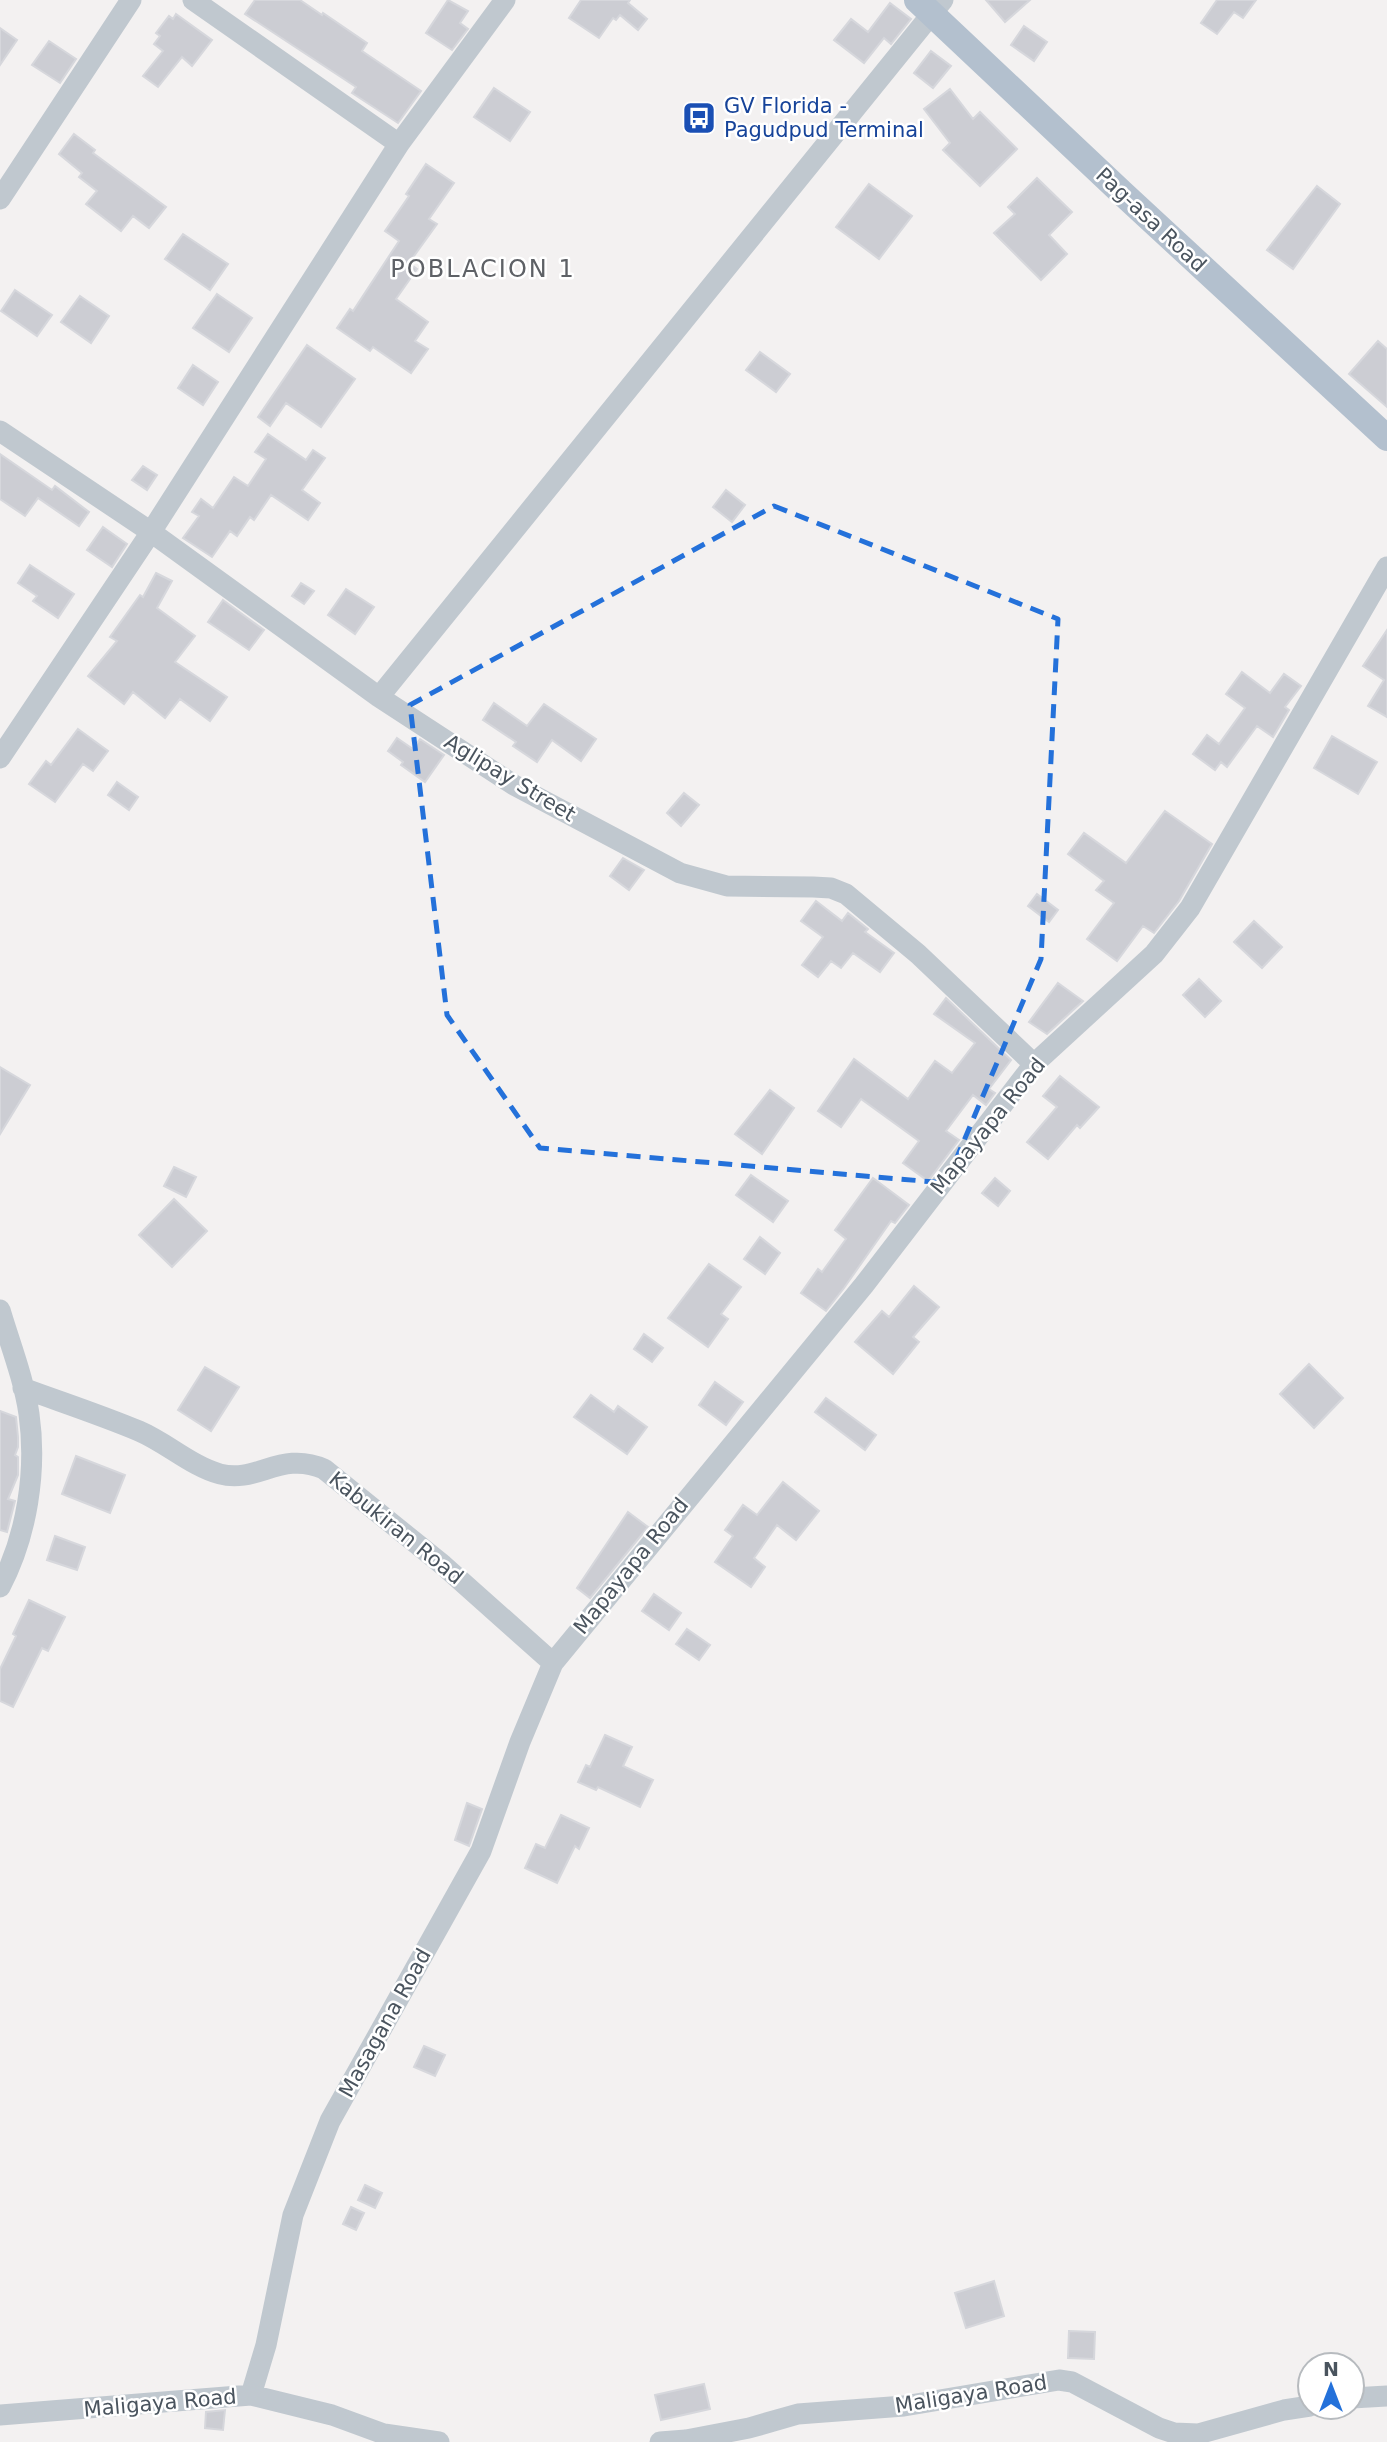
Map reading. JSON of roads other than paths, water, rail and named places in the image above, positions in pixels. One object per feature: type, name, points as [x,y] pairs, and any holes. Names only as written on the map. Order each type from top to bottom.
[{"type":"main road","name":"Pag-asa Road","points":[[931,5],[1121,192],[1387,438]]},
{"type":"street","points":[[0,199],[131,0]]},
{"type":"street","points":[[193,0],[400,144]]},
{"type":"street","points":[[0,758],[151,533],[400,144],[505,0]]},
{"type":"street","points":[[379,697],[931,5]]},
{"type":"street","name":"Aglipay Street","points":[[0,431],[151,533],[379,697],[514,785],[680,873],[727,886],[831,888],[846,894],[918,954],[1034,1064]]},
{"type":"street","name":"Mapayapa Road","points":[[553,1663],[864,1284],[1034,1064],[1154,954],[1190,908],[1387,567]]},
{"type":"street","points":[[0,1310],[23,1388],[29,1414],[30,1436],[28,1487],[21,1539],[0,1587]]},
{"type":"street","name":"Kabukiran Road","points":[[23,1388],[141,1432],[220,1474],[241,1475],[296,1461],[310,1462],[324,1469],[443,1565],[553,1663]]},
{"type":"street","name":"Masagana Road","points":[[251,2395],[266,2345],[293,2215],[314,2159],[330,2121],[481,1851],[520,1742],[553,1663]]},
{"type":"street","name":"Maligaya Road","points":[[660,2442],[749,2428],[799,2414],[904,2406],[1059,2380],[1072,2382],[1158,2428],[1174,2433],[1198,2434],[1296,2408]]},
{"type":"street","name":"Maligaya Road","points":[[0,2415],[251,2395],[332,2415],[384,2434],[439,2442]]},
{"type":"street","points":[[1366,2397],[1387,2396]]},
{"type":"place","name":"GV Florida - Pagudpud Terminal","points":[[699,118]]},
{"type":"district","name":"POBLACION 1","points":[[483,269]]}]
